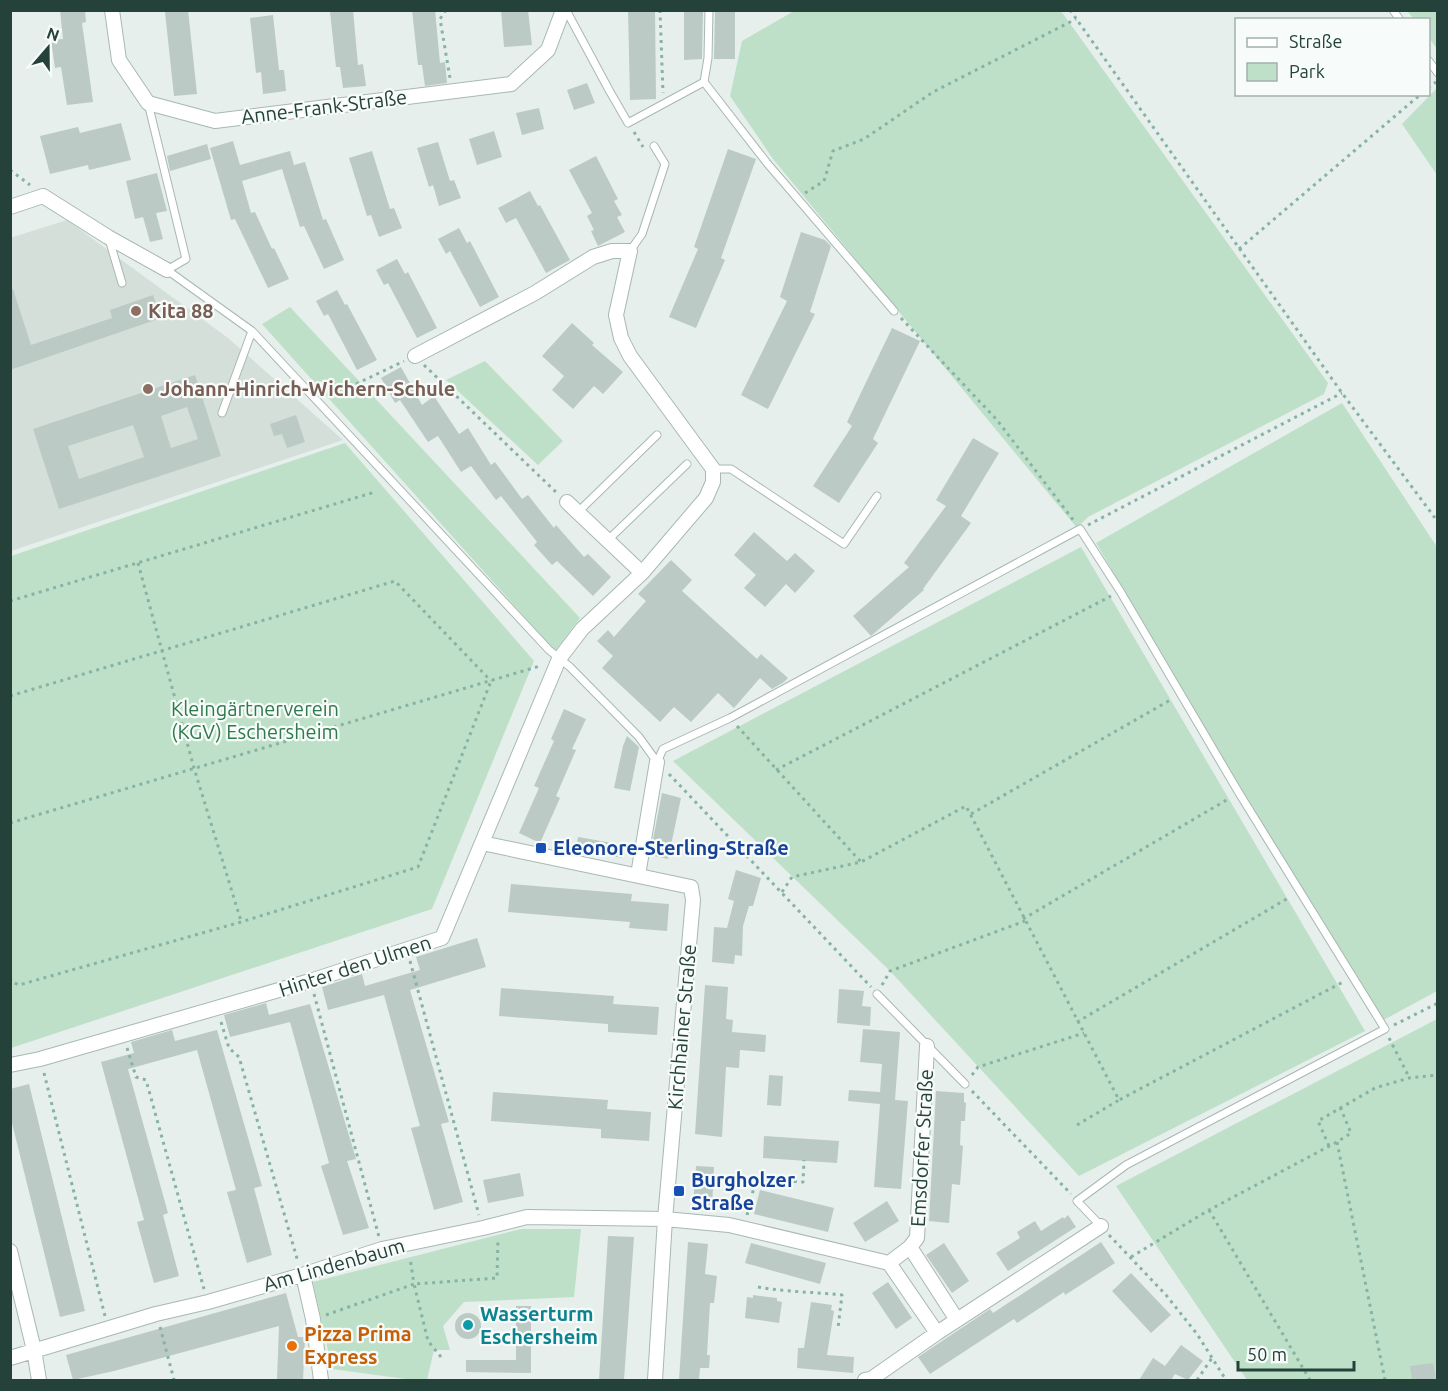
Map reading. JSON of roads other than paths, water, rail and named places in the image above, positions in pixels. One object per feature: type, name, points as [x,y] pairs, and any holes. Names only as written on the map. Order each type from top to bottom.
[{"type":"street","points":[[112,10],[119,60],[148,103]]},
{"type":"street","name":"Anne-Frank-Straße","points":[[148,103],[216,121],[511,84],[548,50],[564,10]]},
{"type":"street","points":[[10,207],[43,196],[108,237],[167,270]]},
{"type":"street","points":[[415,356],[535,293],[593,257],[612,251],[630,251],[616,315],[621,338],[630,356],[713,469],[713,482],[706,498],[642,573],[582,629],[559,659]]},
{"type":"street","points":[[567,502],[642,573]]},
{"type":"street","name":"Hinter den Ulmen","points":[[10,1065],[40,1059],[310,981],[442,938],[559,659]]},
{"type":"street","points":[[638,875],[657,762]]},
{"type":"street","name":"Kirchhainer Straße","points":[[482,843],[690,887],[693,900],[665,1219],[655,1380]]},
{"type":"street","name":"Emsdorfer Straße","points":[[910,1247],[917,1238],[927,1046]]},
{"type":"street","name":"Am Lindenbaum","points":[[10,1358],[156,1314],[208,1302],[302,1275],[382,1249],[527,1217],[665,1219]]},
{"type":"street","points":[[665,1219],[729,1225],[889,1263],[937,1333]]},
{"type":"street","points":[[865,1380],[871,1379],[1101,1226]]},
{"type":"street","points":[[889,1263],[910,1247],[957,1320]]},
{"type":"street","points":[[10,1251],[39,1380]]},
{"type":"street","points":[[302,1275],[313,1319],[321,1380]]},
{"type":"lane","points":[[564,10],[628,123],[704,81]]},
{"type":"lane","points":[[709,10],[708,58],[704,81],[767,163],[894,311]]},
{"type":"lane","points":[[148,103],[186,259],[167,270],[252,331],[559,659],[570,667],[639,737],[657,762],[663,750],[730,718],[1080,529],[1120,591],[1239,793],[1385,1029],[1126,1165],[1077,1201],[1101,1226]]},
{"type":"lane","points":[[630,251],[642,234],[665,164],[654,146]]},
{"type":"lane","points":[[108,237],[122,283]]},
{"type":"lane","points":[[222,413],[252,331]]},
{"type":"lane","points":[[578,512],[657,435]]},
{"type":"lane","points":[[608,540],[687,464]]},
{"type":"lane","points":[[713,469],[731,469],[844,544],[877,496]]},
{"type":"lane","points":[[877,994],[964,1084]]},
{"type":"place","name":"Kita 88","points":[[136,311]]},
{"type":"place","name":"Johann-Hinrich-Wichern-Schule","points":[[148,389]]},
{"type":"place","name":"Eleonore-Sterling-Straße","points":[[541,848]]},
{"type":"place","name":"Burgholzer Straße","points":[[679,1191]]},
{"type":"place","name":"Wasserturm Eschersheim","points":[[468,1325]]},
{"type":"place","name":"Pizza Prima Express","points":[[292,1346]]},
{"type":"park label","name":"Kleingärtnerverein (KGV) Eschersheim","points":[[255,720]]}]
